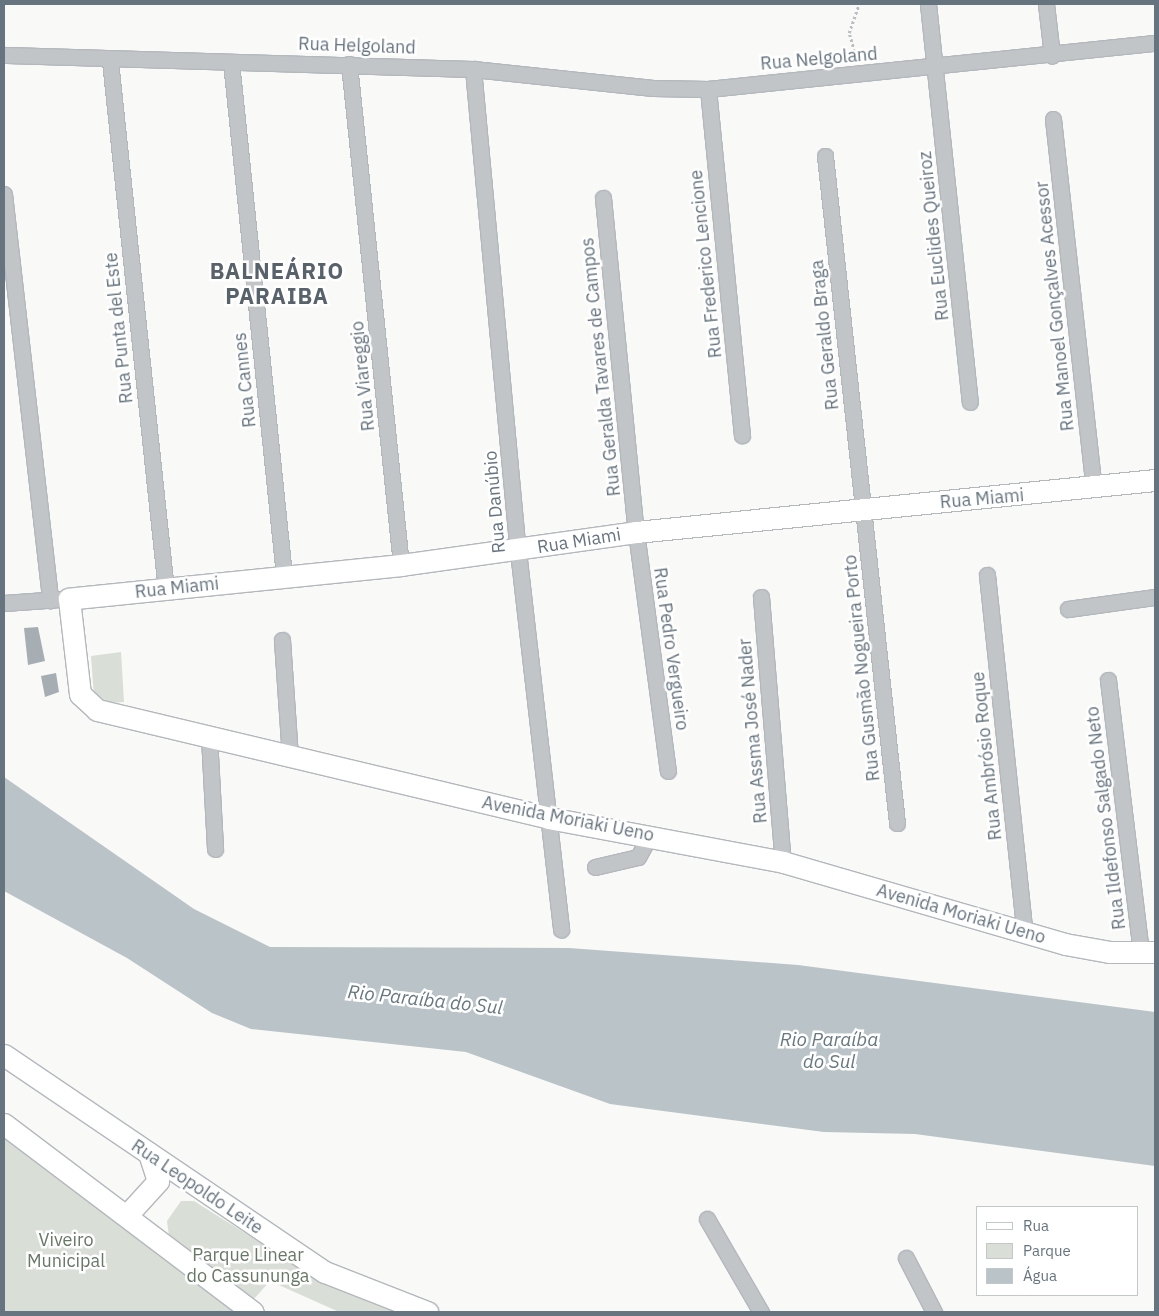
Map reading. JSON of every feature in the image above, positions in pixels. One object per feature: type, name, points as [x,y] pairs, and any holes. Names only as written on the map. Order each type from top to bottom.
[{"type":"street","name":"Rua Euclides Queiroz","points":[[928,4],[970,402]]},
{"type":"street","points":[[1046,4],[1052,56]]},
{"type":"street","points":[[934,67],[1052,56],[1155,43]]},
{"type":"street","name":"Rua Helgoland","points":[[4,56],[110,61],[349,64],[473,69],[653,88],[708,89]]},
{"type":"street","name":"Rua Punta del Este","points":[[110,61],[166,590]]},
{"type":"street","name":"Rua Cannes","points":[[231,62],[284,575]]},
{"type":"street","name":"Rua Viareggio","points":[[349,64],[401,565]]},
{"type":"street","name":"Rua Nelgoland","points":[[708,89],[934,67]]},
{"type":"street","name":"Rua Danúbio","points":[[473,69],[518,551],[561,930]]},
{"type":"street","name":"Rua Frederico Lencione","points":[[708,89],[742,435]]},
{"type":"street","name":"Rua Manoel Gonçalves Acessor","points":[[1053,119],[1094,488]]},
{"type":"street","name":"Rua Geraldo Braga","points":[[825,156],[863,509]]},
{"type":"street","points":[[4,194],[59,599]]},
{"type":"street","name":"Rua Geralda Tavares de Campos","points":[[604,198],[636,532]]},
{"type":"street","name":"Rua Miami","points":[[4,603],[166,590],[284,575],[401,565],[518,551],[636,532],[1094,488],[1155,480]]},
{"type":"street","name":"Rua Gusmão Nogueira Porto","points":[[863,509],[897,823]]},
{"type":"street","name":"Rua Pedro Vergueiro","points":[[636,532],[668,770]]},
{"type":"street","name":"Rua Ambrósio Roque","points":[[987,575],[1025,934]]},
{"type":"street","name":"Rua Assma José Nader","points":[[761,597],[783,862]]},
{"type":"street","points":[[1068,609],[1155,597]]},
{"type":"street","name":"Avenida Moriaki Ueno","points":[[59,599],[84,701],[97,710],[549,818],[650,835],[783,862],[1025,934],[1088,949],[1148,952]]},
{"type":"street","points":[[282,640],[290,756]]},
{"type":"street","name":"Rua Ildefonso Salgado Neto","points":[[1108,680],[1148,952]]},
{"type":"street","points":[[209,737],[215,849]]},
{"type":"street","points":[[595,867],[638,857],[650,835]]},
{"type":"street","name":"Rua Leopoldo Leite","points":[[4,1055],[149,1153],[170,1175],[325,1272],[426,1312]]},
{"type":"street","points":[[4,1124],[134,1219],[253,1312]]},
{"type":"street","points":[[134,1219],[170,1175]]},
{"type":"street","points":[[707,1219],[761,1312]]},
{"type":"street","points":[[906,1258],[934,1312]]},
{"type":"path","points":[[859,4],[849,32],[863,74]]},
{"type":"green space","points":[[121,652],[124,702],[107,703],[94,697],[91,656]]},
{"type":"green space","name":"Viveiro Municipal","points":[[4,1124],[237,1312],[4,1312]]},
{"type":"green space","name":"Parque Linear do Cassununga","points":[[181,1201],[194,1201],[302,1269],[362,1298],[407,1312],[339,1312],[270,1281],[253,1300],[169,1237],[167,1221]]},
{"type":"water","name":"Rio Paraíba do Sul","points":[[4,777],[194,909],[270,947],[569,948],[798,965],[1155,1012],[1155,1166],[915,1134],[824,1132],[610,1104],[466,1052],[251,1029],[212,1013],[127,958],[4,891]]},
{"type":"building","points":[[38,627],[45,661],[28,665],[24,628]]},
{"type":"building","points":[[56,673],[59,692],[45,697],[41,676]]},
{"type":"district","name":"BALNEÁRIO PARAIBA","points":[[277,282]]}]
